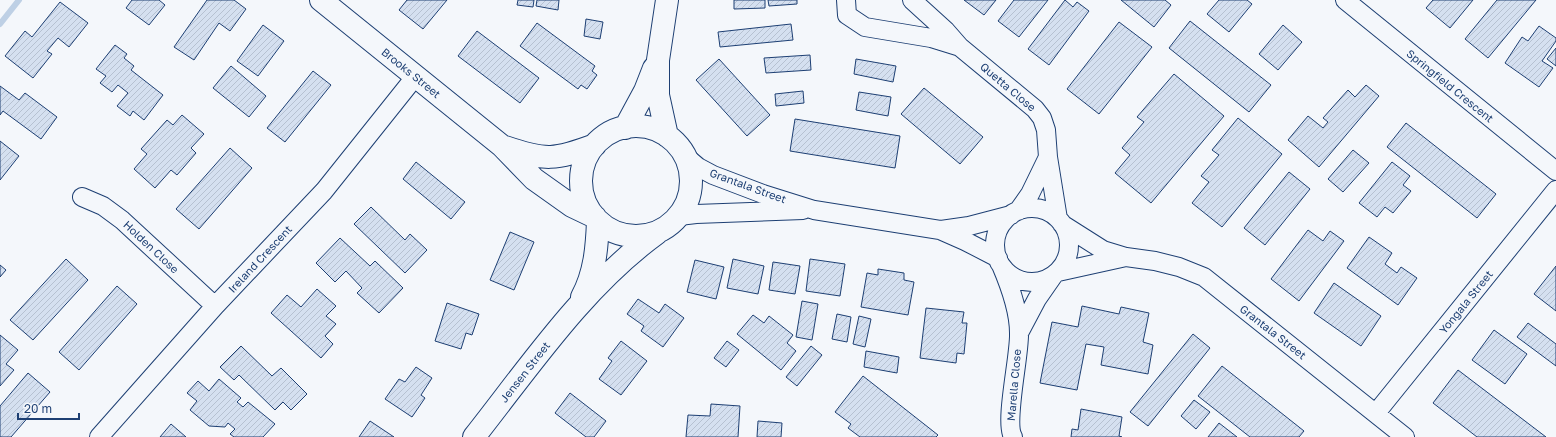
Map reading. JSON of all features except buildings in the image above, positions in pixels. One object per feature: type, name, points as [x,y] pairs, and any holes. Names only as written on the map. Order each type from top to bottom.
[{"type":"street","name":"Brooks Street","points":[[321,0],[502,146],[534,179],[572,206],[597,219]]},
{"type":"street","points":[[667,0],[658,60],[658,95],[667,136]]},
{"type":"street","name":"Quetta Close","points":[[846,0],[848,15],[865,27],[931,38],[960,47]]},
{"type":"street","name":"Quetta Close","points":[[912,0],[946,30],[960,47],[1035,109],[1042,118],[1046,130],[1048,157],[1060,221]]},
{"type":"street","name":"Springfield Crescent","points":[[1345,0],[1556,171]]},
{"type":"street","points":[[625,128],[645,91],[658,60]]},
{"type":"street","name":"Ireland Crescent","points":[[99,437],[215,306],[324,191],[415,77]]},
{"type":"street","points":[[634,127],[651,129],[667,136],[685,156],[690,174],[690,192],[679,216],[658,232],[640,236],[622,234],[597,219],[585,202],[582,181],[586,160],[595,145],[608,134],[625,128],[634,127]]},
{"type":"street","name":"Brooks Street","points":[[502,146],[530,156],[548,158],[561,157],[595,145]]},
{"type":"street","name":"Grantala Street","points":[[685,156],[698,167],[713,175],[814,210],[940,230],[965,241],[999,261]]},
{"type":"street","points":[[1015,213],[1036,208],[1048,212],[1060,221],[1068,234],[1069,246],[1067,257],[1055,274],[1042,280],[1024,281],[1008,273],[999,261],[996,246],[997,233],[1003,223],[1015,213],[1030,194],[1048,157]]},
{"type":"street","name":"Yongala Street","points":[[1376,413],[1556,190]]},
{"type":"street","name":"Holden Close","points":[[82,197],[103,206],[122,220],[215,306]]},
{"type":"street","name":"Grantala Street","points":[[679,216],[696,214],[814,210]]},
{"type":"street","name":"Grantala Street","points":[[940,230],[969,226],[1015,213]]},
{"type":"street","name":"Jensen Street","points":[[577,307],[590,282],[597,246],[597,219]]},
{"type":"street","name":"Grantala Street","points":[[1060,221],[1103,250],[1126,258],[1161,263],[1204,277],[1405,437]]},
{"type":"street","name":"Jensen Street","points":[[474,437],[577,307],[633,250],[658,232]]},
{"type":"street","name":"Grantala Street","points":[[1055,274],[1126,258]]},
{"type":"street","name":"Marella Close","points":[[999,261],[1015,304],[1019,333],[1010,422],[1013,437]]},
{"type":"street","name":"Marella Close","points":[[1019,333],[1037,299],[1055,274]]},
{"type":"waterway","points":[[0,24],[19,0]]}]
